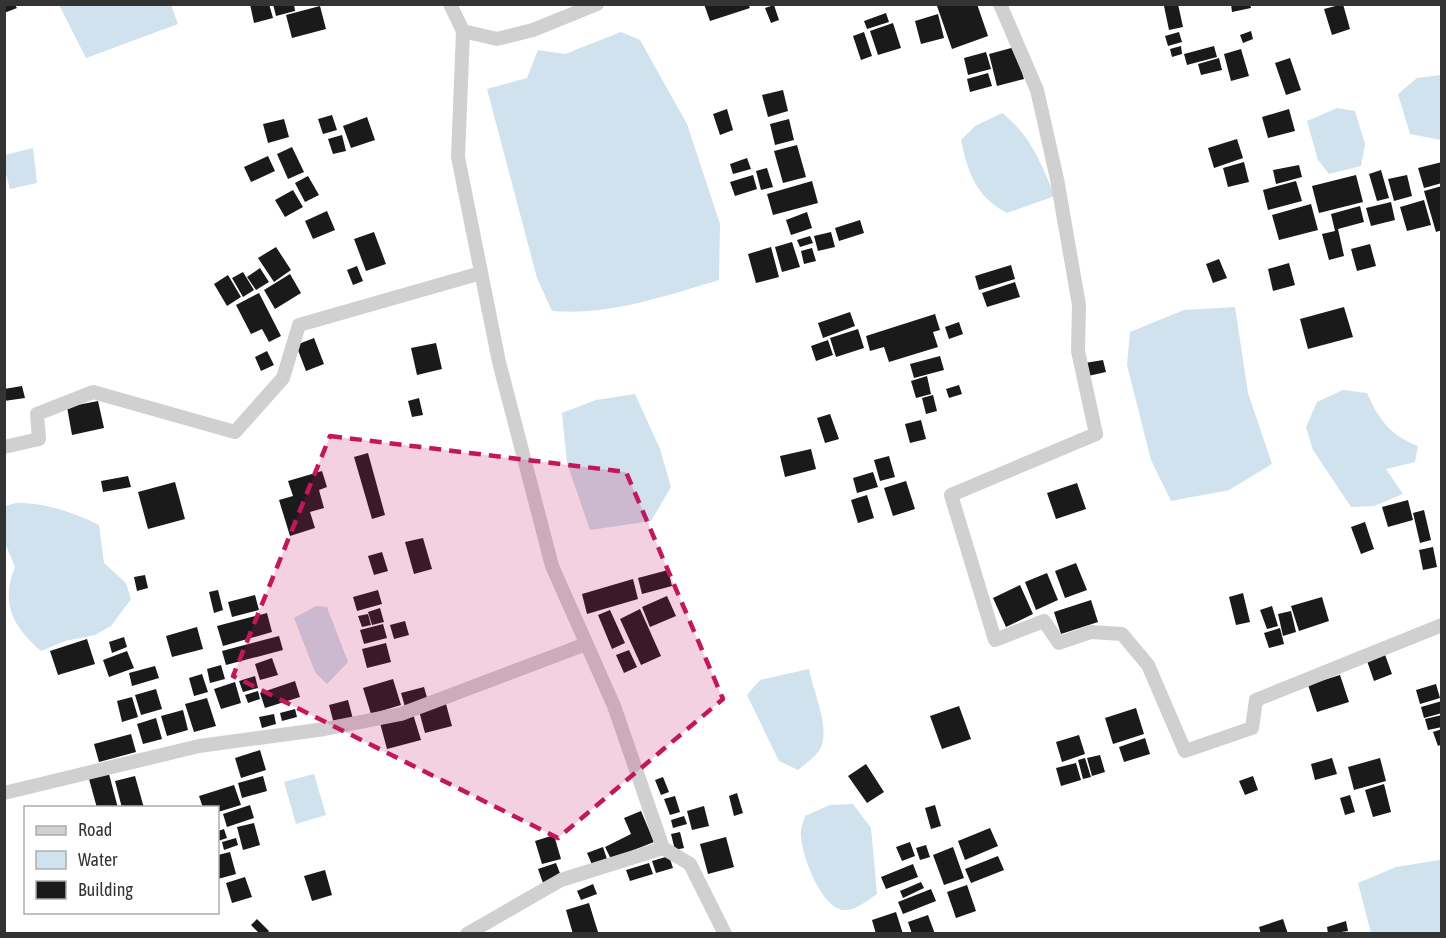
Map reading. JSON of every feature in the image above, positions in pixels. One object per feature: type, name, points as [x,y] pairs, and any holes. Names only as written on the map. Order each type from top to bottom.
[{"type":"street","points":[[450,4],[464,31],[458,158],[499,362],[552,566],[614,706],[663,848],[690,864],[725,933]]},
{"type":"street","points":[[464,31],[497,39],[533,30],[597,4]]},
{"type":"street","points":[[1000,4],[1037,90],[1058,179],[1079,305],[1078,351],[1096,434],[951,495],[995,640],[1044,621],[1059,643],[1091,632],[1122,634],[1148,665],[1185,751],[1252,728],[1256,700],[1442,625]]},
{"type":"street","points":[[4,447],[39,439],[37,414],[93,392],[235,432],[283,378],[299,325],[481,273]]},
{"type":"street","points":[[4,793],[199,746],[325,729],[401,714],[586,644]]},
{"type":"street","points":[[467,933],[561,880],[663,848]]},
{"type":"highlighted area","points":[[330,436],[626,472],[723,699],[558,838],[233,676]]},
{"type":"water","points":[[59,5],[171,5],[178,24],[86,58]]},
{"type":"water","points":[[621,32],[640,40],[687,124],[720,224],[719,280],[615,308],[573,312],[552,311],[537,278],[487,89],[527,78],[538,50],[565,54]]},
{"type":"water","points":[[1441,75],[1441,140],[1410,134],[1398,94],[1417,78]]},
{"type":"water","points":[[1337,108],[1355,111],[1365,144],[1361,166],[1329,174],[1318,160],[1307,121]]},
{"type":"water","points":[[1002,113],[1012,121],[1027,140],[1055,196],[1007,213],[980,191],[970,173],[961,140],[975,126]]},
{"type":"water","points":[[33,148],[37,183],[10,189],[5,170],[5,155]]},
{"type":"water","points":[[1235,307],[1248,393],[1272,464],[1229,490],[1171,501],[1151,460],[1127,365],[1130,332],[1184,310]]},
{"type":"water","points":[[1343,390],[1367,393],[1386,426],[1408,442],[1418,446],[1415,462],[1386,469],[1403,494],[1374,506],[1351,507],[1313,450],[1306,427],[1317,402]]},
{"type":"water","points":[[635,394],[660,449],[671,487],[651,521],[590,530],[567,463],[562,413],[596,400]]},
{"type":"water","points":[[16,503],[59,509],[99,525],[104,563],[126,583],[131,599],[111,626],[95,635],[65,641],[41,651],[23,633],[12,614],[9,603],[11,580],[15,567],[5,543],[5,506]]},
{"type":"water","points":[[316,606],[327,607],[348,662],[327,684],[315,672],[294,618]]},
{"type":"water","points":[[809,669],[822,719],[823,739],[817,753],[798,770],[779,761],[747,695],[760,680]]},
{"type":"water","points":[[314,774],[326,815],[296,824],[284,782]]},
{"type":"water","points":[[853,804],[871,828],[877,894],[856,907],[843,910],[835,907],[819,889],[803,851],[801,830],[805,816],[830,805]]},
{"type":"water","points":[[1440,860],[1441,933],[1371,933],[1358,883],[1396,867]]},
{"type":"building","points":[[250,4],[269,4],[273,18],[254,23]]},
{"type":"building","points":[[273,4],[294,4],[295,11],[276,16]]},
{"type":"building","points":[[704,4],[748,4],[750,8],[710,21]]},
{"type":"building","points":[[977,4],[988,36],[952,49],[937,6]]},
{"type":"building","points":[[1178,4],[1183,27],[1169,30],[1164,6]]},
{"type":"building","points":[[1231,4],[1250,4],[1251,8],[1232,12]]},
{"type":"building","points":[[1343,4],[1350,29],[1332,35],[1324,9]]},
{"type":"building","points":[[4,5],[15,5],[17,8],[4,13]]},
{"type":"building","points":[[774,5],[779,20],[771,23],[765,8]]},
{"type":"building","points":[[320,6],[326,29],[292,38],[286,15]]},
{"type":"building","points":[[886,13],[889,22],[867,29],[864,21]]},
{"type":"building","points":[[938,14],[944,38],[921,44],[915,21]]},
{"type":"building","points":[[893,23],[901,48],[878,55],[870,31]]},
{"type":"building","points":[[1251,31],[1253,39],[1243,43],[1240,35]]},
{"type":"building","points":[[864,32],[872,56],[861,60],[853,36]]},
{"type":"building","points":[[1179,32],[1182,42],[1168,46],[1165,36]]},
{"type":"building","points":[[1181,46],[1182,54],[1172,57],[1170,49]]},
{"type":"building","points":[[1214,46],[1217,57],[1187,65],[1184,54]]},
{"type":"building","points":[[1015,47],[1024,79],[997,86],[989,54]]},
{"type":"building","points":[[1241,49],[1249,76],[1231,81],[1224,54]]},
{"type":"building","points":[[986,52],[991,69],[968,75],[964,58]]},
{"type":"building","points":[[1219,58],[1222,70],[1201,75],[1198,64]]},
{"type":"building","points":[[1290,58],[1301,90],[1286,95],[1275,63]]},
{"type":"building","points":[[988,73],[992,86],[970,92],[967,79]]},
{"type":"building","points":[[783,90],[788,111],[768,117],[762,95]]},
{"type":"building","points":[[727,109],[733,130],[720,135],[713,114]]},
{"type":"building","points":[[1289,109],[1295,131],[1268,138],[1262,117]]},
{"type":"building","points":[[332,115],[337,130],[323,134],[318,119]]},
{"type":"building","points":[[367,117],[375,140],[351,148],[343,126]]},
{"type":"building","points":[[284,119],[289,137],[268,143],[263,124]]},
{"type":"building","points":[[789,119],[794,140],[775,145],[770,124]]},
{"type":"building","points":[[342,135],[346,151],[333,154],[328,139]]},
{"type":"building","points":[[1237,139],[1243,158],[1214,168],[1208,148]]},
{"type":"building","points":[[797,145],[806,177],[783,183],[774,151]]},
{"type":"building","points":[[292,147],[304,172],[288,179],[277,154]]},
{"type":"building","points":[[268,156],[275,171],[251,182],[244,167]]},
{"type":"building","points":[[747,158],[751,169],[733,174],[730,164]]},
{"type":"building","points":[[1244,162],[1249,182],[1228,187],[1223,168]]},
{"type":"building","points":[[1442,162],[1442,183],[1424,188],[1418,168]]},
{"type":"building","points":[[1299,165],[1302,177],[1276,184],[1273,170]]},
{"type":"building","points":[[767,168],[773,187],[761,190],[756,171]]},
{"type":"building","points":[[1381,170],[1389,198],[1377,201],[1369,174]]},
{"type":"building","points":[[753,175],[757,189],[735,196],[730,182]]},
{"type":"building","points":[[1356,175],[1363,202],[1319,213],[1312,186]]},
{"type":"building","points":[[1407,175],[1412,196],[1394,201],[1388,179]]},
{"type":"building","points":[[308,176],[319,195],[305,202],[295,183]]},
{"type":"building","points":[[812,181],[818,203],[773,215],[767,194]]},
{"type":"building","points":[[1296,181],[1302,201],[1268,210],[1263,190]]},
{"type":"building","points":[[1442,186],[1442,230],[1436,232],[1424,191]]},
{"type":"building","points":[[293,190],[303,207],[285,217],[275,200]]},
{"type":"building","points":[[1424,200],[1431,225],[1407,231],[1400,207]]},
{"type":"building","points":[[1391,202],[1395,220],[1371,226],[1366,208]]},
{"type":"building","points":[[1311,204],[1318,230],[1279,240],[1272,215]]},
{"type":"building","points":[[1360,206],[1364,222],[1338,229],[1344,256],[1329,260],[1322,234],[1335,231],[1331,214]]},
{"type":"building","points":[[327,211],[335,230],[313,239],[305,221]]},
{"type":"building","points":[[807,212],[812,228],[791,235],[786,220]]},
{"type":"building","points":[[860,220],[864,233],[839,241],[835,228]]},
{"type":"building","points":[[374,232],[386,264],[366,271],[354,239]]},
{"type":"building","points":[[831,232],[835,247],[818,251],[814,236]]},
{"type":"building","points":[[810,236],[813,243],[800,247],[797,240]]},
{"type":"building","points":[[792,242],[800,267],[782,272],[775,247]]},
{"type":"building","points":[[1370,244],[1376,266],[1357,271],[1351,249]]},
{"type":"building","points":[[276,247],[291,270],[274,282],[258,258]]},
{"type":"building","points":[[771,247],[779,277],[756,283],[748,254]]},
{"type":"building","points":[[812,248],[816,261],[804,264],[801,251]]},
{"type":"building","points":[[1219,259],[1227,278],[1213,283],[1206,264]]},
{"type":"building","points":[[1289,263],[1295,285],[1273,291],[1268,269]]},
{"type":"building","points":[[1011,265],[1015,279],[979,290],[975,276]]},
{"type":"building","points":[[357,266],[363,281],[353,285],[347,270]]},
{"type":"building","points":[[260,268],[269,282],[256,290],[247,277]]},
{"type":"building","points":[[243,272],[254,290],[243,297],[232,278]]},
{"type":"building","points":[[290,274],[301,293],[275,309],[264,290]]},
{"type":"building","points":[[228,275],[241,297],[227,306],[214,284]]},
{"type":"building","points":[[1015,282],[1020,297],[987,307],[982,293]]},
{"type":"building","points":[[259,293],[281,336],[269,342],[262,329],[251,334],[236,305]]},
{"type":"building","points":[[1344,307],[1353,337],[1308,349],[1300,319]]},
{"type":"building","points":[[850,312],[855,326],[823,338],[818,323]]},
{"type":"building","points":[[935,314],[940,330],[933,332],[938,347],[889,362],[884,347],[870,351],[866,336]]},
{"type":"building","points":[[959,322],[963,334],[949,339],[945,327]]},
{"type":"building","points":[[858,329],[864,348],[836,357],[830,338]]},
{"type":"building","points":[[314,338],[324,364],[306,371],[296,345]]},
{"type":"building","points":[[828,340],[833,355],[816,361],[811,346]]},
{"type":"building","points":[[436,343],[442,369],[417,375],[411,348]]},
{"type":"building","points":[[267,351],[274,365],[261,371],[255,357]]},
{"type":"building","points":[[940,356],[944,370],[914,378],[910,364]]},
{"type":"building","points":[[1103,360],[1106,372],[1088,376],[1085,363]]},
{"type":"building","points":[[927,376],[931,394],[916,398],[911,381]]},
{"type":"building","points":[[959,385],[962,394],[949,398],[946,389]]},
{"type":"building","points":[[22,386],[25,398],[4,401],[4,389]]},
{"type":"building","points":[[933,395],[937,411],[926,414],[922,398]]},
{"type":"building","points":[[419,398],[423,415],[412,417],[408,401]]},
{"type":"building","points":[[98,401],[104,428],[72,435],[67,407]]},
{"type":"building","points":[[830,414],[839,439],[825,443],[817,418]]},
{"type":"building","points":[[921,420],[926,439],[910,443],[905,424]]},
{"type":"building","points":[[811,449],[816,469],[785,477],[780,456]]},
{"type":"building","points":[[368,453],[385,515],[372,519],[354,457]]},
{"type":"building","points":[[889,456],[895,477],[880,481],[874,460]]},
{"type":"building","points":[[322,471],[327,487],[319,490],[324,508],[310,512],[315,528],[290,536],[279,500],[293,496],[288,481]]},
{"type":"building","points":[[873,472],[878,487],[857,493],[853,478]]},
{"type":"building","points":[[128,476],[131,487],[103,492],[101,481]]},
{"type":"building","points":[[906,481],[915,509],[893,516],[884,488]]},
{"type":"building","points":[[175,482],[185,519],[148,529],[138,492]]},
{"type":"building","points":[[1077,483],[1086,509],[1056,519],[1047,493]]},
{"type":"building","points":[[867,495],[874,518],[858,523],[851,500]]},
{"type":"building","points":[[1408,500],[1413,520],[1388,527],[1382,507]]},
{"type":"building","points":[[1424,510],[1431,540],[1420,543],[1413,513]]},
{"type":"building","points":[[1365,522],[1374,549],[1361,554],[1351,527]]},
{"type":"building","points":[[423,538],[432,569],[414,574],[405,542]]},
{"type":"building","points":[[1433,547],[1437,567],[1423,570],[1419,550]]},
{"type":"building","points":[[382,552],[388,571],[374,575],[368,556]]},
{"type":"building","points":[[1076,563],[1087,590],[1065,598],[1055,571]]},
{"type":"building","points":[[668,570],[672,586],[642,594],[638,578]]},
{"type":"building","points":[[1047,573],[1058,600],[1036,610],[1025,582]]},
{"type":"building","points":[[145,575],[148,588],[137,591],[134,577]]},
{"type":"building","points":[[633,579],[638,599],[587,614],[582,594]]},
{"type":"building","points":[[1020,585],[1033,614],[1006,627],[993,598]]},
{"type":"building","points":[[218,590],[223,610],[214,613],[209,592]]},
{"type":"building","points":[[378,590],[382,604],[357,611],[353,597]]},
{"type":"building","points":[[1243,593],[1250,622],[1236,625],[1229,597]]},
{"type":"building","points":[[255,595],[259,610],[232,617],[228,602]]},
{"type":"building","points":[[667,596],[676,616],[650,627],[642,607]]},
{"type":"building","points":[[1322,597],[1329,621],[1299,631],[1291,606]]},
{"type":"building","points":[[1091,600],[1098,622],[1061,634],[1054,612]]},
{"type":"building","points":[[1272,606],[1278,626],[1267,629],[1260,610]]},
{"type":"building","points":[[380,608],[384,622],[372,625],[368,612]]},
{"type":"building","points":[[640,609],[661,656],[641,665],[620,619]]},
{"type":"building","points":[[610,610],[625,643],[612,649],[598,615]]},
{"type":"building","points":[[1291,611],[1296,632],[1283,636],[1278,614]]},
{"type":"building","points":[[267,613],[272,632],[223,646],[217,626]]},
{"type":"building","points":[[368,614],[371,625],[362,627],[358,616]]},
{"type":"building","points":[[405,621],[409,635],[394,639],[390,625]]},
{"type":"building","points":[[383,624],[387,638],[364,644],[360,630]]},
{"type":"building","points":[[197,627],[203,649],[172,657],[166,636]]},
{"type":"building","points":[[1280,628],[1284,644],[1269,648],[1264,633]]},
{"type":"building","points":[[279,636],[283,650],[226,665],[222,651]]},
{"type":"building","points":[[124,637],[127,647],[112,653],[109,642]]},
{"type":"building","points":[[87,639],[95,664],[58,675],[50,651]]},
{"type":"building","points":[[386,643],[391,662],[367,668],[362,649]]},
{"type":"building","points":[[629,650],[637,667],[624,673],[616,655]]},
{"type":"building","points":[[127,651],[134,668],[109,677],[103,660]]},
{"type":"building","points":[[1384,652],[1392,674],[1374,681],[1366,658]]},
{"type":"building","points":[[272,658],[278,675],[260,680],[255,664]]},
{"type":"building","points":[[221,665],[225,679],[210,683],[207,669]]},
{"type":"building","points":[[155,666],[159,678],[132,686],[129,673]]},
{"type":"building","points":[[202,674],[208,692],[194,696],[189,678]]},
{"type":"building","points":[[1340,675],[1349,702],[1317,712],[1308,685]]},
{"type":"building","points":[[255,676],[258,688],[243,692],[239,681]]},
{"type":"building","points":[[393,679],[401,705],[371,714],[363,688]]},
{"type":"building","points":[[295,681],[300,697],[265,708],[260,693]]},
{"type":"building","points":[[235,682],[241,703],[221,709],[214,689]]},
{"type":"building","points":[[1436,684],[1440,698],[1420,704],[1416,690]]},
{"type":"building","points":[[424,687],[428,701],[405,707],[401,693]]},
{"type":"building","points":[[156,689],[162,709],[141,715],[135,695]]},
{"type":"building","points":[[258,691],[260,699],[248,703],[245,695]]},
{"type":"building","points":[[132,697],[138,717],[122,722],[117,701]]},
{"type":"building","points":[[207,698],[216,726],[194,732],[185,704]]},
{"type":"building","points":[[348,700],[353,719],[334,724],[329,705]]},
{"type":"building","points":[[1442,701],[1442,713],[1424,718],[1421,707]]},
{"type":"building","points":[[446,704],[452,726],[425,733],[419,711]]},
{"type":"building","points":[[959,706],[971,739],[942,749],[930,716]]},
{"type":"building","points":[[1136,708],[1144,734],[1113,744],[1105,718]]},
{"type":"building","points":[[295,709],[297,717],[282,721],[280,713]]},
{"type":"building","points":[[183,710],[188,730],[167,736],[161,716]]},
{"type":"building","points":[[274,714],[276,724],[262,728],[259,717]]},
{"type":"building","points":[[413,714],[421,740],[387,749],[380,723]]},
{"type":"building","points":[[1442,715],[1442,727],[1428,730],[1425,719]]},
{"type":"building","points":[[156,718],[162,739],[143,744],[137,724]]},
{"type":"building","points":[[1442,729],[1442,744],[1438,746],[1433,732]]},
{"type":"building","points":[[131,734],[136,752],[99,762],[94,744]]},
{"type":"building","points":[[1079,735],[1085,754],[1062,762],[1056,742]]},
{"type":"building","points":[[1145,738],[1150,754],[1124,762],[1119,747]]},
{"type":"building","points":[[260,750],[266,770],[241,778],[235,758]]},
{"type":"building","points":[[1100,755],[1105,772],[1092,776],[1087,758]]},
{"type":"building","points":[[1085,758],[1091,777],[1083,779],[1078,760]]},
{"type":"building","points":[[1332,758],[1337,774],[1315,780],[1311,764]]},
{"type":"building","points":[[1380,758],[1386,781],[1354,790],[1348,767]]},
{"type":"building","points":[[1076,763],[1081,780],[1061,786],[1056,768]]},
{"type":"building","points":[[866,764],[884,792],[867,803],[848,776]]},
{"type":"building","points":[[109,774],[117,806],[96,806],[89,779]]},
{"type":"building","points":[[135,776],[143,806],[121,806],[115,781]]},
{"type":"building","points":[[263,776],[267,791],[242,798],[238,783]]},
{"type":"building","points":[[1253,776],[1258,790],[1245,795],[1239,781]]},
{"type":"building","points":[[663,777],[669,792],[661,795],[655,780]]},
{"type":"building","points":[[1384,784],[1391,812],[1373,817],[1365,790]]},
{"type":"building","points":[[234,785],[241,805],[219,812],[219,806],[202,806],[199,796]]},
{"type":"building","points":[[737,793],[743,813],[734,816],[729,796]]},
{"type":"building","points":[[1350,795],[1355,812],[1345,815],[1340,798]]},
{"type":"building","points":[[675,796],[680,812],[670,815],[664,799]]},
{"type":"building","points":[[250,805],[254,818],[227,827],[223,814]]},
{"type":"building","points":[[935,805],[941,826],[931,829],[925,808]]},
{"type":"building","points":[[704,806],[709,826],[692,830],[687,811]]},
{"type":"building","points":[[641,811],[654,842],[611,859],[605,847],[631,834],[624,818]]},
{"type":"building","points":[[684,816],[687,824],[673,828],[671,820]]},
{"type":"building","points":[[254,823],[260,845],[243,850],[237,827]]},
{"type":"building","points":[[990,828],[998,846],[965,860],[958,841]]},
{"type":"building","points":[[224,829],[227,838],[219,841],[219,831]]},
{"type":"building","points":[[680,832],[684,848],[675,850],[671,834]]},
{"type":"building","points":[[554,835],[561,859],[542,864],[535,841]]},
{"type":"building","points":[[726,837],[734,867],[708,874],[700,844]]},
{"type":"building","points":[[236,838],[238,845],[224,850],[222,842]]},
{"type":"building","points":[[910,842],[915,856],[902,861],[896,847]]},
{"type":"building","points":[[926,845],[930,857],[920,860],[916,848]]},
{"type":"building","points":[[603,847],[608,862],[593,867],[587,853]]},
{"type":"building","points":[[953,847],[964,878],[944,885],[933,855]]},
{"type":"building","points":[[230,852],[236,874],[219,879],[219,855]]},
{"type":"building","points":[[669,856],[673,868],[656,873],[652,861]]},
{"type":"building","points":[[998,856],[1004,870],[971,883],[965,869]]},
{"type":"building","points":[[556,863],[561,876],[543,883],[538,869]]},
{"type":"building","points":[[649,863],[653,874],[630,881],[626,870]]},
{"type":"building","points":[[913,864],[918,877],[886,889],[881,877]]},
{"type":"building","points":[[325,870],[332,895],[312,901],[304,876]]},
{"type":"building","points":[[245,877],[252,897],[232,903],[226,883]]},
{"type":"building","points":[[921,882],[924,888],[903,898],[900,891]]},
{"type":"building","points":[[593,884],[597,894],[581,900],[577,891]]},
{"type":"building","points":[[967,885],[976,911],[956,918],[947,892]]},
{"type":"building","points":[[931,889],[936,901],[903,914],[898,902]]},
{"type":"building","points":[[589,903],[598,932],[573,934],[566,910]]},
{"type":"building","points":[[896,912],[903,934],[876,934],[872,920]]},
{"type":"building","points":[[928,915],[935,934],[912,934],[908,922]]},
{"type":"building","points":[[257,919],[269,931],[267,934],[260,934],[251,925]]},
{"type":"building","points":[[1283,919],[1288,934],[1261,934],[1259,927]]},
{"type":"building","points":[[1346,921],[1348,931],[1328,934],[1327,927]]}]
